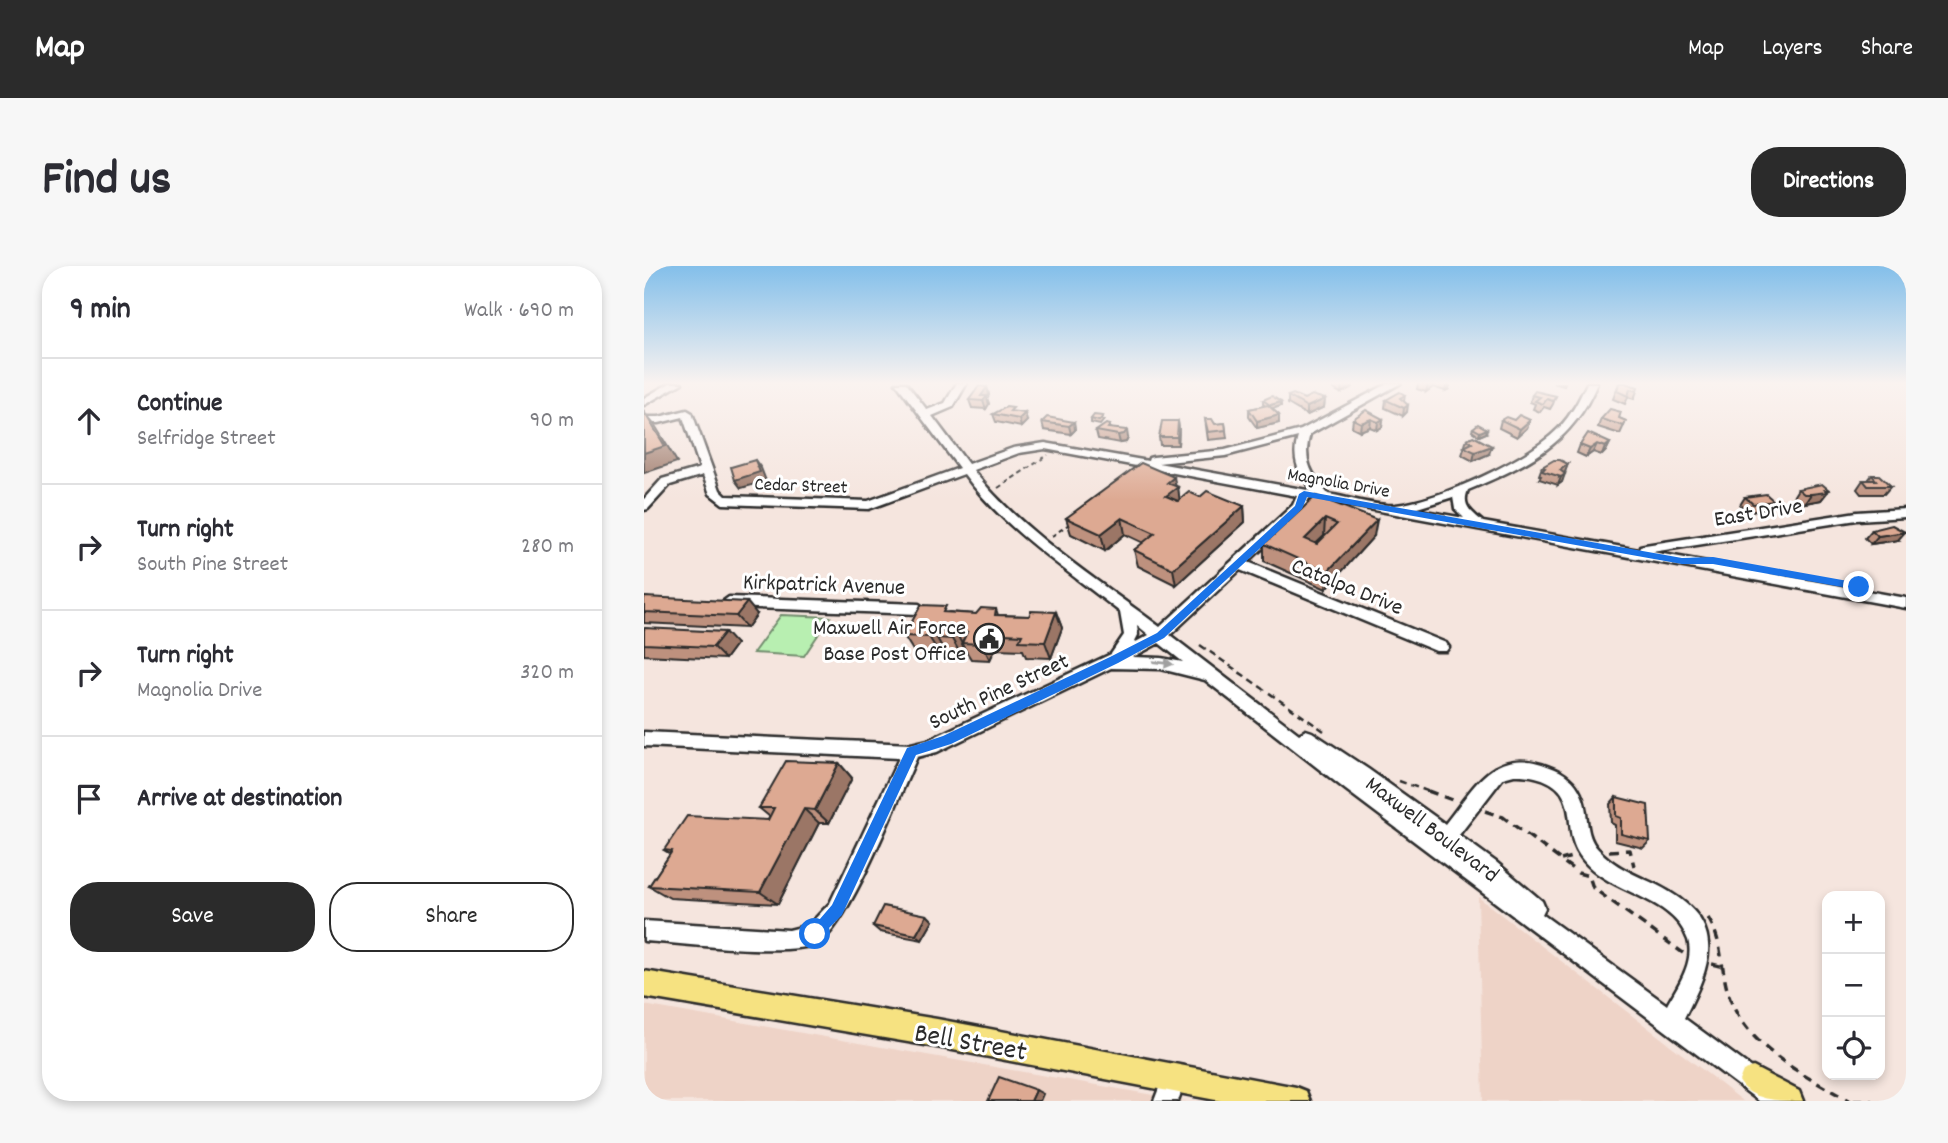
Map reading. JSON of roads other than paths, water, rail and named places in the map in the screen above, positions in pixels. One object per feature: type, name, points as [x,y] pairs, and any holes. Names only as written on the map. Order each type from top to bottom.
[{"type":"main road","name":"Bell Street","points":[[644,984],[937,1033],[1170,1089],[1296,1101]]},
{"type":"main road","points":[[1753,1081],[1789,1101]]},
{"type":"street","name":"Cedar Street","points":[[690,422],[714,491],[723,500],[869,505],[967,469]]},
{"type":"street","name":"Maxwell Boulevard","points":[[930,422],[988,498],[1013,521],[1352,785],[1778,1101]]},
{"type":"street","points":[[944,422],[947,443]]},
{"type":"street","points":[[1130,462],[1225,453],[1305,432],[1324,422]]},
{"type":"street","points":[[1390,510],[1417,506],[1517,464],[1548,445],[1570,422]]},
{"type":"street","points":[[1305,432],[1299,459],[1304,472],[1324,497]]},
{"type":"street","name":"Magnolia Drive","points":[[967,469],[1017,450],[1045,446],[1618,550],[1861,591],[1906,595]]},
{"type":"street","points":[[644,506],[666,482],[707,470]]},
{"type":"street","points":[[1463,488],[1459,497],[1461,509],[1481,526]]},
{"type":"street","name":"South Pine Street","points":[[644,740],[911,751],[946,740],[1109,663],[1161,635],[1299,507],[1304,494]]},
{"type":"street","name":"East Drive","points":[[1618,550],[1684,545],[1857,516],[1906,513]]},
{"type":"street","name":"Catalpa Drive","points":[[1239,564],[1441,647]]},
{"type":"street","name":"Magnolia Drive","points":[[1861,591],[1906,603]]},
{"type":"street","name":"Kirkpatrick Avenue","points":[[713,601],[919,609]]},
{"type":"street","points":[[1109,663],[1130,635],[1126,609]]},
{"type":"street","points":[[1109,663],[1156,661],[1177,664],[1219,680]]},
{"type":"street","name":"Maxwell Boulevard","points":[[1219,680],[1362,774],[1489,869],[1635,993]]},
{"type":"street","points":[[644,931],[789,940],[815,934],[837,910],[911,751]]},
{"type":"street","points":[[1445,838],[1497,773],[1517,766],[1536,769],[1560,780],[1574,796],[1579,839],[1592,858],[1670,903],[1682,914],[1697,936],[1698,960],[1671,1020]]},
{"type":"place","name":"Maxwell Air Force Base Post Office","points":[[989,639]]}]
